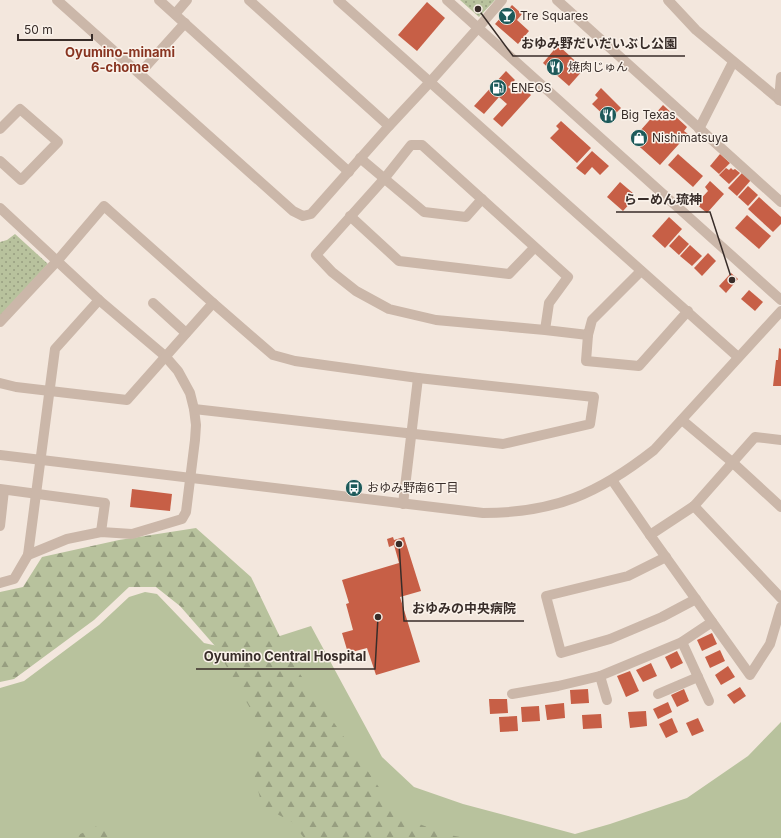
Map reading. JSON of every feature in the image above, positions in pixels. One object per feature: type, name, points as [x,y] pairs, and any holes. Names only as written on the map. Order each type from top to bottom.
[{"type":"street","points":[[57,0],[293,212],[303,216],[311,214],[502,0]]},
{"type":"street","points":[[159,0],[349,172]]},
{"type":"street","points":[[175,14],[187,0]]},
{"type":"street","points":[[249,0],[389,126]]},
{"type":"street","points":[[338,0],[641,271],[688,311],[738,358]]},
{"type":"street","points":[[447,0],[781,300]]},
{"type":"street","points":[[557,0],[781,202]]},
{"type":"street","points":[[668,0],[696,30],[780,101]]},
{"type":"street","points":[[140,74],[185,23]]},
{"type":"street","points":[[699,129],[733,62]]},
{"type":"street","points":[[780,101],[781,77]]},
{"type":"street","points":[[0,129],[20,109],[58,142],[21,180],[0,161]]},
{"type":"street","points":[[545,330],[549,303],[568,277],[534,248],[422,145],[411,145],[384,179],[316,254],[332,272],[356,291],[389,309],[436,320],[588,335]]},
{"type":"street","points":[[360,158],[424,212],[466,216],[482,199]]},
{"type":"street","points":[[0,322],[58,260],[104,206],[273,354],[295,361],[418,378],[594,397],[590,424],[503,444],[194,409]]},
{"type":"street","points":[[0,208],[58,260],[99,300],[165,356],[178,371],[184,382],[194,409],[196,425],[186,512],[182,519],[132,534],[101,532],[67,539],[28,555]]},
{"type":"street","points":[[350,216],[399,261],[509,274],[534,248]]},
{"type":"street","points":[[641,271],[592,320],[588,335],[586,361],[639,366],[688,311]]},
{"type":"street","points":[[0,583],[14,580],[28,555],[55,349],[99,300]]},
{"type":"street","points":[[153,303],[186,333]]},
{"type":"street","points":[[0,383],[127,400],[213,303]]},
{"type":"street","points":[[0,455],[483,513],[510,513],[534,510],[559,504],[578,497],[612,480],[654,450],[781,311]]},
{"type":"street","points":[[403,504],[418,378]]},
{"type":"street","points":[[682,420],[732,462],[781,507]]},
{"type":"street","points":[[650,535],[694,506],[755,437],[781,440]]},
{"type":"street","points":[[612,480],[750,675],[770,644],[781,606]]},
{"type":"street","points":[[0,526],[2,490],[105,503],[101,532]]},
{"type":"street","points":[[694,506],[781,598]]},
{"type":"street","points":[[666,558],[628,576],[546,596],[561,653],[610,639],[662,617],[696,599]]},
{"type":"street","points":[[512,694],[558,686],[600,676],[682,642],[712,622]]},
{"type":"street","points":[[682,642],[709,700]]},
{"type":"street","points":[[600,676],[607,700]]},
{"type":"street","points":[[658,694],[698,677]]},
{"type":"green space","points":[[460,0],[495,0],[479,17]]},
{"type":"green space","points":[[15,234],[48,264],[0,316],[0,242],[7,240]]},
{"type":"green space","points":[[196,528],[251,577],[293,664],[399,816],[445,834],[465,838],[304,838],[292,822],[262,806],[254,774],[256,750],[264,733],[215,646],[180,606],[156,587],[129,587],[94,620],[14,679],[0,682],[0,592],[23,587],[42,557],[119,540]]},
{"type":"green space","points":[[145,592],[157,594],[204,643],[236,650],[311,626],[382,757],[414,787],[463,804],[575,834],[687,798],[748,756],[781,722],[781,838],[0,838],[0,688],[24,681],[99,625],[129,597]]},
{"type":"green space","points":[[97,826],[113,828],[115,838],[72,838]]},
{"type":"building","points":[[427,2],[445,18],[417,51],[398,35]]},
{"type":"building","points":[[512,5],[522,14],[517,20],[529,31],[518,44],[495,24]]},
{"type":"building","points":[[558,45],[584,69],[569,86],[543,63]]},
{"type":"building","points":[[506,71],[515,80],[508,87],[516,94],[522,87],[531,95],[502,127],[493,119],[507,104],[499,97],[484,114],[474,106]]},
{"type":"building","points":[[601,88],[621,108],[609,120],[592,104],[598,98],[595,95]]},
{"type":"building","points":[[663,105],[687,127],[684,131],[688,134],[660,165],[632,140]]},
{"type":"building","points":[[561,121],[591,148],[577,163],[550,138],[559,129],[556,126]]},
{"type":"building","points":[[592,151],[609,166],[600,175],[592,167],[585,175],[576,168]]},
{"type":"building","points":[[678,154],[703,176],[693,187],[668,165]]},
{"type":"building","points":[[720,154],[730,163],[719,174],[710,166]]},
{"type":"building","points":[[726,168],[729,170],[731,168],[733,170],[735,169],[740,173],[729,184],[719,175]]},
{"type":"building","points":[[742,173],[751,180],[737,196],[728,188]]},
{"type":"building","points":[[710,181],[724,194],[707,213],[696,204],[708,191],[705,187]]},
{"type":"building","points":[[620,182],[634,194],[630,198],[633,200],[623,211],[607,197]]},
{"type":"building","points":[[748,186],[758,195],[748,206],[738,197]]},
{"type":"building","points":[[759,197],[781,217],[781,224],[773,232],[748,209]]},
{"type":"building","points":[[747,215],[771,236],[759,249],[735,228]]},
{"type":"building","points":[[669,217],[682,229],[665,248],[652,236]]},
{"type":"building","points":[[679,235],[689,244],[679,255],[669,246]]},
{"type":"building","points":[[690,245],[702,256],[692,266],[680,256]]},
{"type":"building","points":[[708,253],[716,261],[702,276],[694,268]]},
{"type":"building","points":[[731,273],[738,279],[726,293],[719,286]]},
{"type":"building","points":[[749,290],[763,302],[755,311],[741,299]]},
{"type":"building","points":[[779,348],[781,349],[781,386],[773,386],[776,360],[778,360]]},
{"type":"building","points":[[132,489],[172,494],[170,511],[130,507]]},
{"type":"building","points":[[393,537],[394,540],[404,537],[421,591],[400,597],[420,662],[376,675],[367,648],[348,653],[342,633],[353,630],[346,604],[349,603],[342,580],[399,563],[394,545],[389,547],[387,539]]},
{"type":"building","points":[[712,633],[717,644],[702,651],[697,640]]},
{"type":"building","points":[[720,650],[725,661],[710,668],[705,657]]},
{"type":"building","points":[[677,651],[683,663],[671,669],[665,657]]},
{"type":"building","points":[[651,663],[657,676],[643,682],[636,670]]},
{"type":"building","points":[[728,666],[735,677],[721,685],[715,675]]},
{"type":"building","points":[[630,671],[639,691],[626,697],[617,676]]},
{"type":"building","points":[[740,687],[746,696],[734,704],[727,695]]},
{"type":"building","points":[[588,689],[589,703],[571,704],[570,690]]},
{"type":"building","points":[[684,689],[689,701],[677,707],[671,695]]},
{"type":"building","points":[[489,699],[507,699],[508,713],[490,714]]},
{"type":"building","points":[[668,702],[672,712],[658,719],[653,709]]},
{"type":"building","points":[[564,703],[565,718],[547,720],[545,705]]},
{"type":"building","points":[[539,706],[540,721],[522,722],[521,707]]},
{"type":"building","points":[[646,711],[647,726],[630,728],[628,712]]},
{"type":"building","points":[[601,714],[602,728],[583,729],[582,715]]},
{"type":"building","points":[[517,716],[518,731],[500,732],[499,717]]},
{"type":"building","points":[[672,718],[678,732],[666,738],[659,724]]},
{"type":"building","points":[[698,718],[704,731],[692,736],[686,723]]},
{"type":"place","name":"おゆみ野だいだいぶし公園","points":[[478,9]]},
{"type":"place","name":"Tre Squares","points":[[507,16]]},
{"type":"place","name":"焼肉じゅん","points":[[555,67]]},
{"type":"place","name":"ENEOS","points":[[498,88]]},
{"type":"place","name":"Big Texas","points":[[608,115]]},
{"type":"place","name":"Nishimatsuya","points":[[639,138]]},
{"type":"place","name":"らーめん琉神","points":[[732,280]]},
{"type":"place","name":"おゆみ野南6丁目","points":[[354,488]]},
{"type":"place","name":"おゆみの中央病院","points":[[399,544]]},
{"type":"place","name":"Oyumino Central Hospital","points":[[378,617]]},
{"type":"district","name":"Oyumino-minami 6-chome","points":[[120,60]]}]
